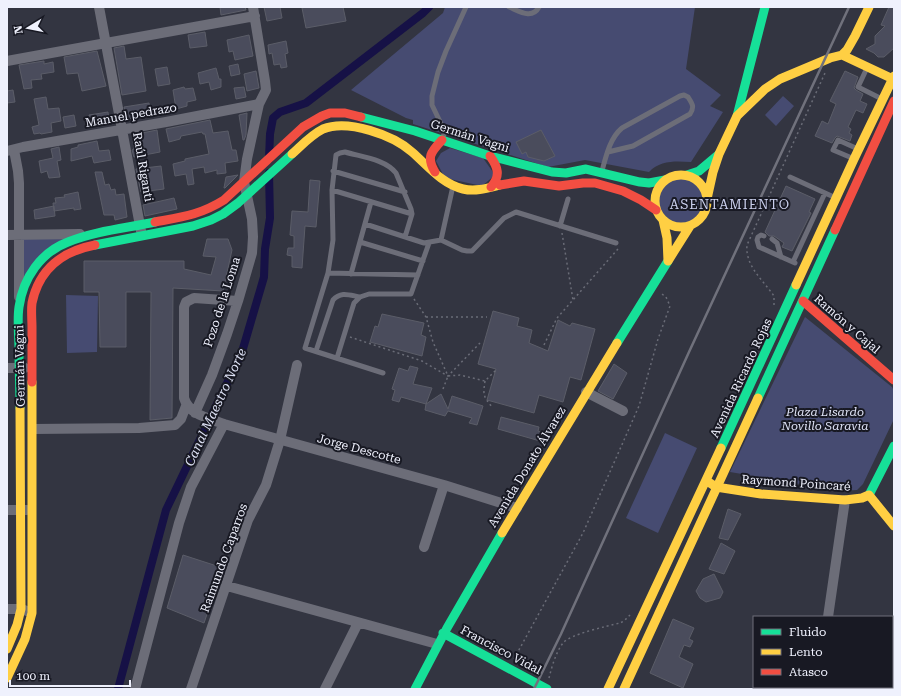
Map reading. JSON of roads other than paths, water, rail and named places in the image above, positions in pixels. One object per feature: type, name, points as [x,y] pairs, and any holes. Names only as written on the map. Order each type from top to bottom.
[{"type":"main road","points":[[719,154],[699,171],[687,175],[675,175],[660,184],[655,194],[654,202],[656,210],[663,220],[678,228],[690,226],[702,217],[706,208],[713,172],[719,154],[737,116],[765,7]]},
{"type":"main road","points":[[748,72],[749,83],[752,90],[759,91],[788,76],[830,58],[842,55],[856,36],[869,7]]},
{"type":"main road","points":[[856,36],[857,56],[864,65]]},
{"type":"main road","points":[[842,55],[894,78]]},
{"type":"main road","name":"Avenida Ricardo Rojas","points":[[608,689],[707,481],[858,150],[894,78]]},
{"type":"main road","points":[[737,116],[765,89]]},
{"type":"main road","name":"Avenida Ricardo Rojas","points":[[624,689],[894,101]]},
{"type":"main road","name":"Germán Vagni","points":[[7,649],[20,621],[21,609],[19,307],[25,283],[31,272],[43,257],[64,243],[83,236],[140,226],[204,212],[224,200],[303,127],[322,116],[338,112],[375,120],[490,156],[559,174],[586,169],[640,182],[649,183],[665,180]]},
{"type":"main road","name":"Germán Vagni","points":[[7,678],[24,644],[30,627],[32,613],[32,304],[37,287],[43,275],[59,259],[70,252],[81,248],[193,226],[223,214],[262,182],[308,140],[321,130],[332,126],[344,125],[388,137],[401,143],[436,174]]},
{"type":"main road","points":[[442,140],[430,156],[431,167],[442,180],[453,186],[471,191],[482,190],[491,186],[531,180],[559,186],[584,182],[593,183],[632,195],[656,210]]},
{"type":"main road","points":[[490,156],[495,162],[498,170],[498,177],[491,186]]},
{"type":"main road","points":[[687,175],[701,184],[705,190],[707,199]]},
{"type":"main road","points":[[663,220],[667,238],[668,261]]},
{"type":"main road","name":"Avenida Donato Álvarez","points":[[415,689],[443,633],[517,508],[586,392],[690,226]]},
{"type":"main road","points":[[803,301],[800,296],[800,291],[810,268],[811,254]]},
{"type":"main road","name":"Ramón y Cajal","points":[[803,301],[894,380]]},
{"type":"main road","points":[[894,446],[868,495],[894,526]]},
{"type":"main road","name":"Raymond Poincaré","points":[[707,481],[716,487],[761,494],[845,500],[862,498],[868,495]]},
{"type":"main road","name":"Francisco Vidal","points":[[443,633],[546,688]]},
{"type":"street","name":"Raúl Riganti","points":[[99,7],[142,237]]},
{"type":"street","points":[[7,61],[254,11],[266,81],[266,90],[259,104],[247,159],[244,182]]},
{"type":"street","name":"Manuel pedrazo","points":[[10,150],[259,104]]},
{"type":"street","points":[[10,150],[18,171],[19,183],[19,307]]},
{"type":"street","name":"Pozo de la Loma","points":[[198,414],[238,301],[252,253],[254,237],[252,218],[244,182]]},
{"type":"street","points":[[7,235],[96,234]]},
{"type":"street","points":[[33,429],[139,428],[175,425],[181,419],[186,406],[183,387],[184,307],[186,302],[194,298],[238,301]]},
{"type":"street","name":"Raimundo Caparros","points":[[191,689],[248,520],[266,485],[280,440],[297,366]]},
{"type":"street","points":[[7,368],[33,369]]},
{"type":"street","points":[[586,392],[623,411]]},
{"type":"street","name":"Jorge Descotte","points":[[186,406],[198,414],[220,423],[444,485],[517,508]]},
{"type":"street","points":[[135,689],[179,523],[192,487],[220,423]]},
{"type":"street","points":[[424,548],[444,485]]},
{"type":"street","points":[[828,616],[845,500]]},
{"type":"street","points":[[7,510],[33,509]]},
{"type":"street","points":[[227,586],[437,644]]},
{"type":"street","points":[[7,609],[21,609],[32,613]]},
{"type":"street","points":[[325,689],[358,623]]},
{"type":"lane","points":[[442,140],[445,132],[432,105],[432,96],[438,72],[446,50],[466,7]]},
{"type":"lane","points":[[509,7],[529,15],[534,14],[539,7]]},
{"type":"lane","points":[[864,65],[858,87],[883,99]]},
{"type":"lane","points":[[601,172],[608,152],[616,133],[622,128],[680,96],[684,95],[688,97],[693,106],[693,110],[690,114],[633,146],[608,152]]},
{"type":"lane","points":[[854,159],[833,150],[838,140],[858,150]]},
{"type":"lane","points":[[383,373],[305,348],[328,274],[333,240],[332,190],[336,155],[345,152],[386,164],[392,168],[410,202],[412,214],[405,236]]},
{"type":"lane","points":[[333,171],[405,192]]},
{"type":"lane","points":[[790,177],[836,198]]},
{"type":"lane","points":[[441,240],[453,186]]},
{"type":"lane","points":[[332,190],[412,214]]},
{"type":"lane","points":[[793,262],[825,193]]},
{"type":"lane","points":[[560,226],[568,199]]},
{"type":"lane","points":[[351,274],[371,202]]},
{"type":"lane","points":[[365,224],[424,243],[441,240],[467,251],[472,251],[504,218],[516,212],[616,243]]},
{"type":"lane","points":[[764,236],[761,235],[758,237],[757,240],[759,247],[805,267]]},
{"type":"lane","points":[[772,239],[777,243],[781,257]]},
{"type":"lane","points":[[360,242],[423,261]]},
{"type":"lane","points":[[337,358],[354,303],[360,297],[369,294],[410,294],[429,243]]},
{"type":"lane","points":[[328,274],[418,275]]},
{"type":"lane","points":[[316,351],[333,300],[337,295],[342,294],[360,297]]},
{"type":"waterway","name":"Canal Maestro Norte","points":[[269,159],[270,134],[273,118],[280,112],[306,103],[429,7]]},
{"type":"waterway","name":"Canal Maestro Norte","points":[[118,689],[166,510],[242,352],[264,277],[265,249],[270,218],[269,173]]},
{"type":"railway","points":[[534,689],[561,634],[689,352],[849,7]]},
{"type":"district","name":"ASENTAMIENTO","points":[[730,204]]},
{"type":"park label","name":"Plaza Lisardo Novillo Saravia","points":[[825,419]]}]
